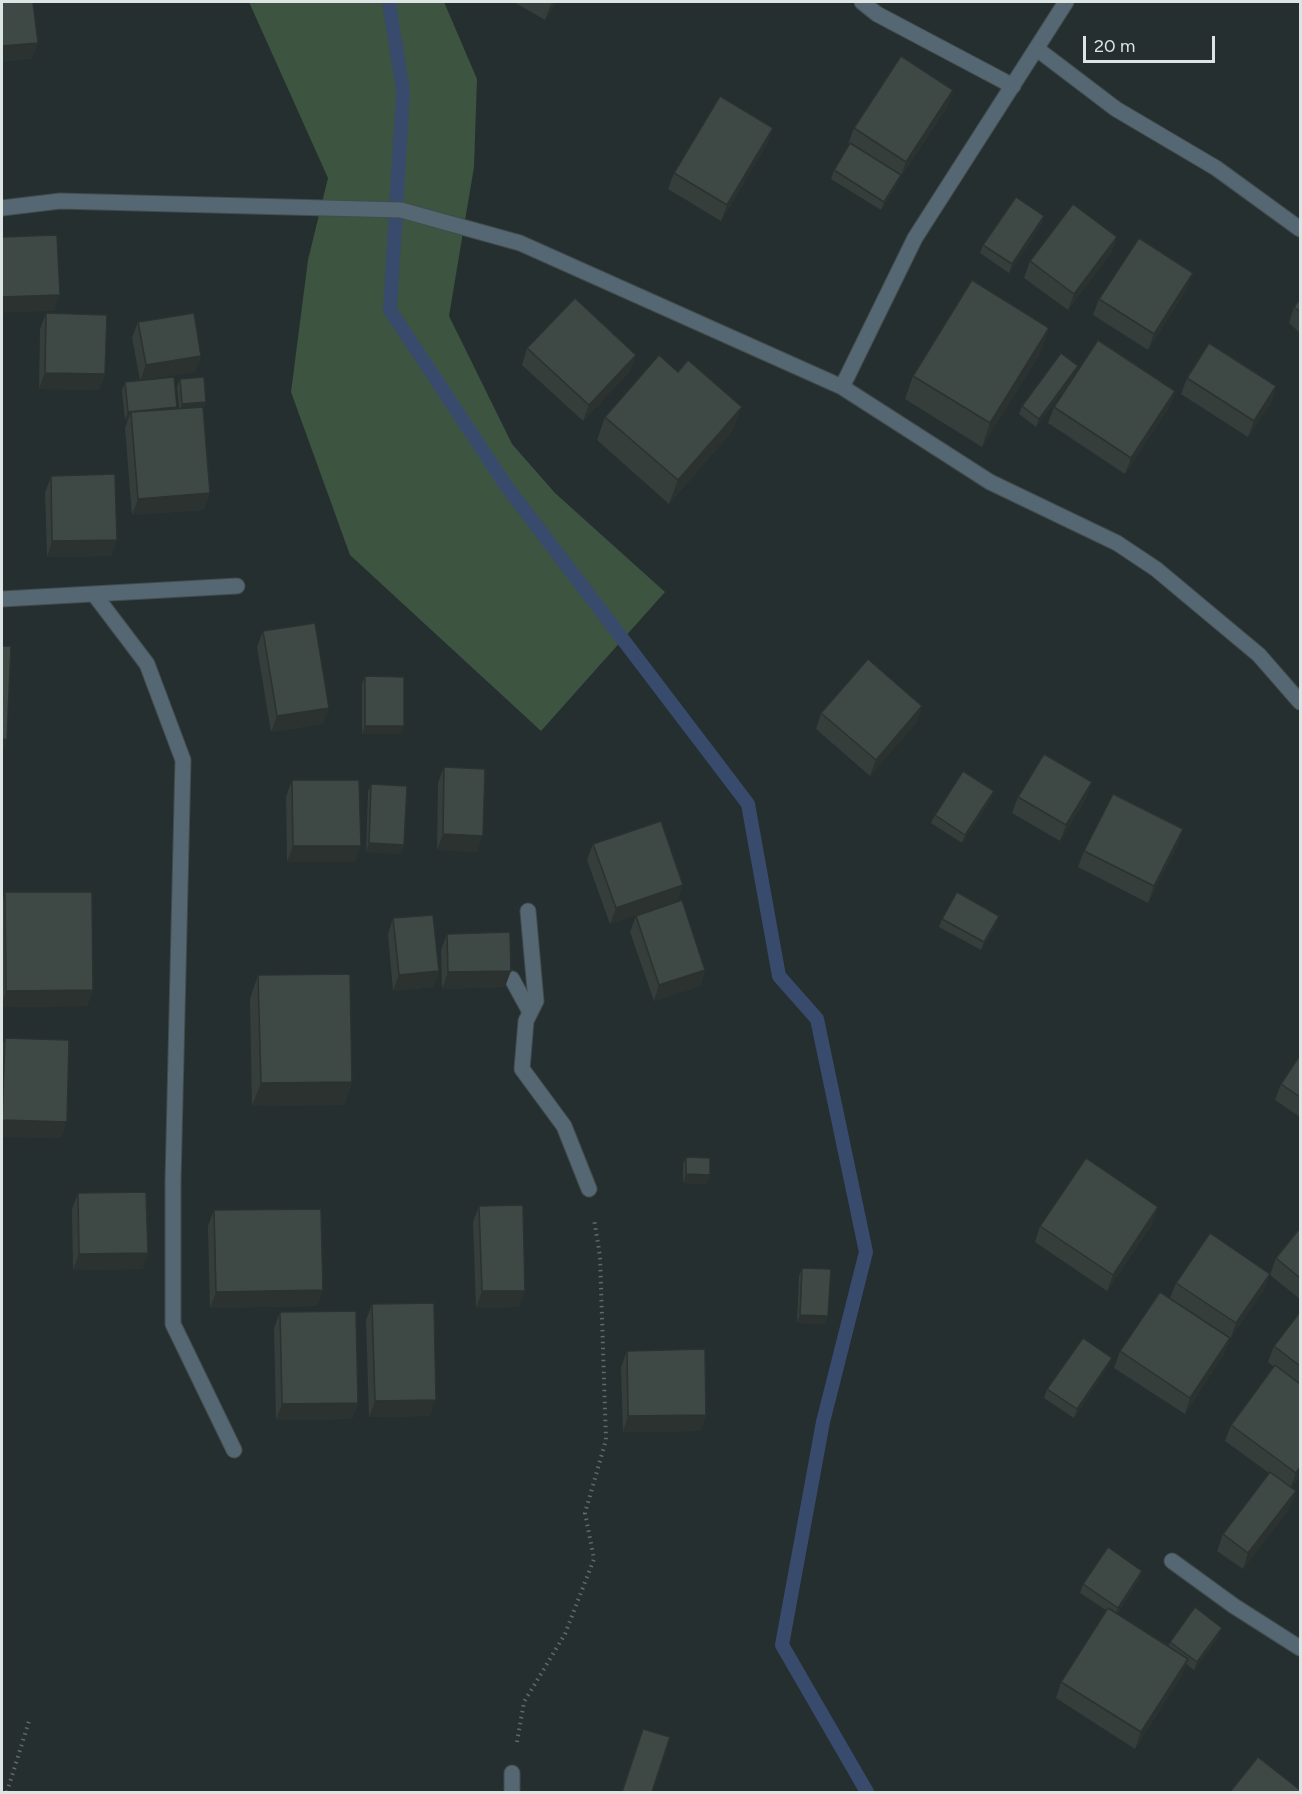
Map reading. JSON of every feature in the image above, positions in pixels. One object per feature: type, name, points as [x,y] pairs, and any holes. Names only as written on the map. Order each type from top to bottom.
[{"type":"street","points":[[862,2],[877,14],[1013,86]]},
{"type":"street","points":[[842,387],[915,238],[1066,2]]},
{"type":"street","points":[[1037,49],[1116,109],[1216,168],[1300,229]]},
{"type":"street","points":[[2,208],[60,201],[401,210],[520,243],[842,387],[990,482],[1116,543],[1156,569],[1259,655],[1300,702]]},
{"type":"street","points":[[2,599],[237,586]]},
{"type":"street","points":[[94,594],[147,664],[183,760],[172,1182],[173,1324],[234,1450]]},
{"type":"street","points":[[528,911],[536,1001],[526,1021],[522,1070],[564,1126],[589,1189]]},
{"type":"street","points":[[512,979],[530,1012]]},
{"type":"street","points":[[1172,1561],[1234,1606],[1300,1648]]},
{"type":"street","points":[[512,1773],[512,1792]]},
{"type":"path","points":[[512,1773],[524,1702],[565,1634],[594,1559],[585,1513],[606,1440],[600,1256],[589,1189]]},
{"type":"path","points":[[7,1792],[29,1721]]},
{"type":"green space","points":[[249,2],[444,2],[477,79],[474,167],[449,316],[512,444],[555,493],[665,592],[541,731],[350,555],[291,392],[308,260],[328,178]]},
{"type":"building","points":[[2,2],[33,2],[38,43],[2,46]]},
{"type":"building","points":[[901,56],[953,90],[906,162],[854,128]]},
{"type":"building","points":[[720,96],[773,128],[727,205],[674,173]]},
{"type":"building","points":[[850,143],[901,175],[884,202],[834,170]]},
{"type":"building","points":[[1016,197],[1044,216],[1012,264],[983,245]]},
{"type":"building","points":[[1073,204],[1117,237],[1074,294],[1030,261]]},
{"type":"building","points":[[57,235],[60,295],[2,297],[2,237]]},
{"type":"building","points":[[1139,238],[1193,273],[1154,334],[1099,299]]},
{"type":"building","points":[[972,280],[1049,328],[990,423],[913,376]]},
{"type":"building","points":[[575,298],[636,355],[589,405],[527,348]]},
{"type":"building","points":[[1300,299],[1300,312],[1294,307]]},
{"type":"building","points":[[46,313],[107,315],[105,374],[45,373]]},
{"type":"building","points":[[194,313],[201,356],[146,365],[138,322]]},
{"type":"building","points":[[1098,340],[1175,391],[1131,458],[1054,407]]},
{"type":"building","points":[[1209,343],[1276,386],[1254,421],[1187,378]]},
{"type":"building","points":[[1061,353],[1078,366],[1039,419],[1022,406]]},
{"type":"building","points":[[659,355],[678,372],[688,360],[742,407],[678,480],[605,417]]},
{"type":"building","points":[[174,377],[177,407],[128,412],[125,382]]},
{"type":"building","points":[[204,377],[206,402],[182,404],[180,379]]},
{"type":"building","points":[[203,407],[210,493],[138,499],[131,412]]},
{"type":"building","points":[[115,474],[117,540],[52,541],[51,476]]},
{"type":"building","points":[[315,623],[329,708],[277,716],[263,631]]},
{"type":"building","points":[[2,646],[11,646],[7,740],[2,739]]},
{"type":"building","points":[[868,659],[922,706],[876,760],[821,713]]},
{"type":"building","points":[[365,676],[404,677],[404,726],[365,726]]},
{"type":"building","points":[[1044,754],[1092,782],[1066,825],[1018,797]]},
{"type":"building","points":[[444,767],[485,769],[483,836],[443,834]]},
{"type":"building","points":[[963,771],[994,791],[965,835],[935,815]]},
{"type":"building","points":[[292,780],[359,780],[361,846],[293,846]]},
{"type":"building","points":[[371,784],[407,786],[404,845],[369,843]]},
{"type":"building","points":[[1113,794],[1183,829],[1154,886],[1084,851]]},
{"type":"building","points":[[661,821],[683,885],[616,908],[593,844]]},
{"type":"building","points":[[5,892],[92,892],[93,990],[6,991]]},
{"type":"building","points":[[957,892],[999,916],[984,942],[942,919]]},
{"type":"building","points":[[682,900],[705,970],[659,985],[636,916]]},
{"type":"building","points":[[433,915],[439,971],[399,975],[393,918]]},
{"type":"building","points":[[510,932],[511,971],[448,972],[447,934]]},
{"type":"building","points":[[350,974],[352,1082],[261,1083],[258,975]]},
{"type":"building","points":[[5,1038],[69,1040],[67,1122],[2,1120]]},
{"type":"building","points":[[1300,1055],[1300,1097],[1281,1084]]},
{"type":"building","points":[[686,1157],[710,1158],[710,1175],[686,1174]]},
{"type":"building","points":[[1086,1158],[1158,1207],[1113,1275],[1040,1226]]},
{"type":"building","points":[[146,1192],[148,1253],[79,1254],[78,1193]]},
{"type":"building","points":[[523,1205],[525,1291],[482,1291],[479,1206]]},
{"type":"building","points":[[321,1209],[323,1290],[216,1292],[214,1210]]},
{"type":"building","points":[[1300,1228],[1300,1278],[1276,1258]]},
{"type":"building","points":[[1210,1233],[1270,1274],[1236,1323],[1176,1283]]},
{"type":"building","points":[[802,1268],[831,1269],[828,1316],[800,1315]]},
{"type":"building","points":[[1160,1292],[1230,1338],[1190,1398],[1120,1351]]},
{"type":"building","points":[[434,1303],[436,1400],[375,1401],[372,1304]]},
{"type":"building","points":[[356,1311],[358,1403],[282,1404],[280,1312]]},
{"type":"building","points":[[1300,1312],[1300,1366],[1274,1346]]},
{"type":"building","points":[[1083,1338],[1112,1358],[1077,1409],[1047,1389]]},
{"type":"building","points":[[705,1349],[706,1415],[628,1416],[627,1351]]},
{"type":"building","points":[[1275,1365],[1300,1384],[1300,1467],[1296,1473],[1231,1425]]},
{"type":"building","points":[[1270,1472],[1296,1491],[1248,1553],[1223,1534]]},
{"type":"building","points":[[1108,1547],[1142,1571],[1118,1608],[1083,1584]]},
{"type":"building","points":[[1195,1607],[1222,1628],[1197,1662],[1170,1642]]},
{"type":"building","points":[[1108,1608],[1188,1659],[1141,1732],[1061,1682]]},
{"type":"building","points":[[643,1729],[670,1737],[652,1792],[622,1792]]},
{"type":"building","points":[[1258,1757],[1300,1790],[1300,1792],[1230,1792]]},
{"type":"waterway","points":[[389,2],[403,91],[390,310],[507,487],[748,804],[779,976],[817,1019],[866,1252],[823,1422],[782,1645],[867,1792]]}]
